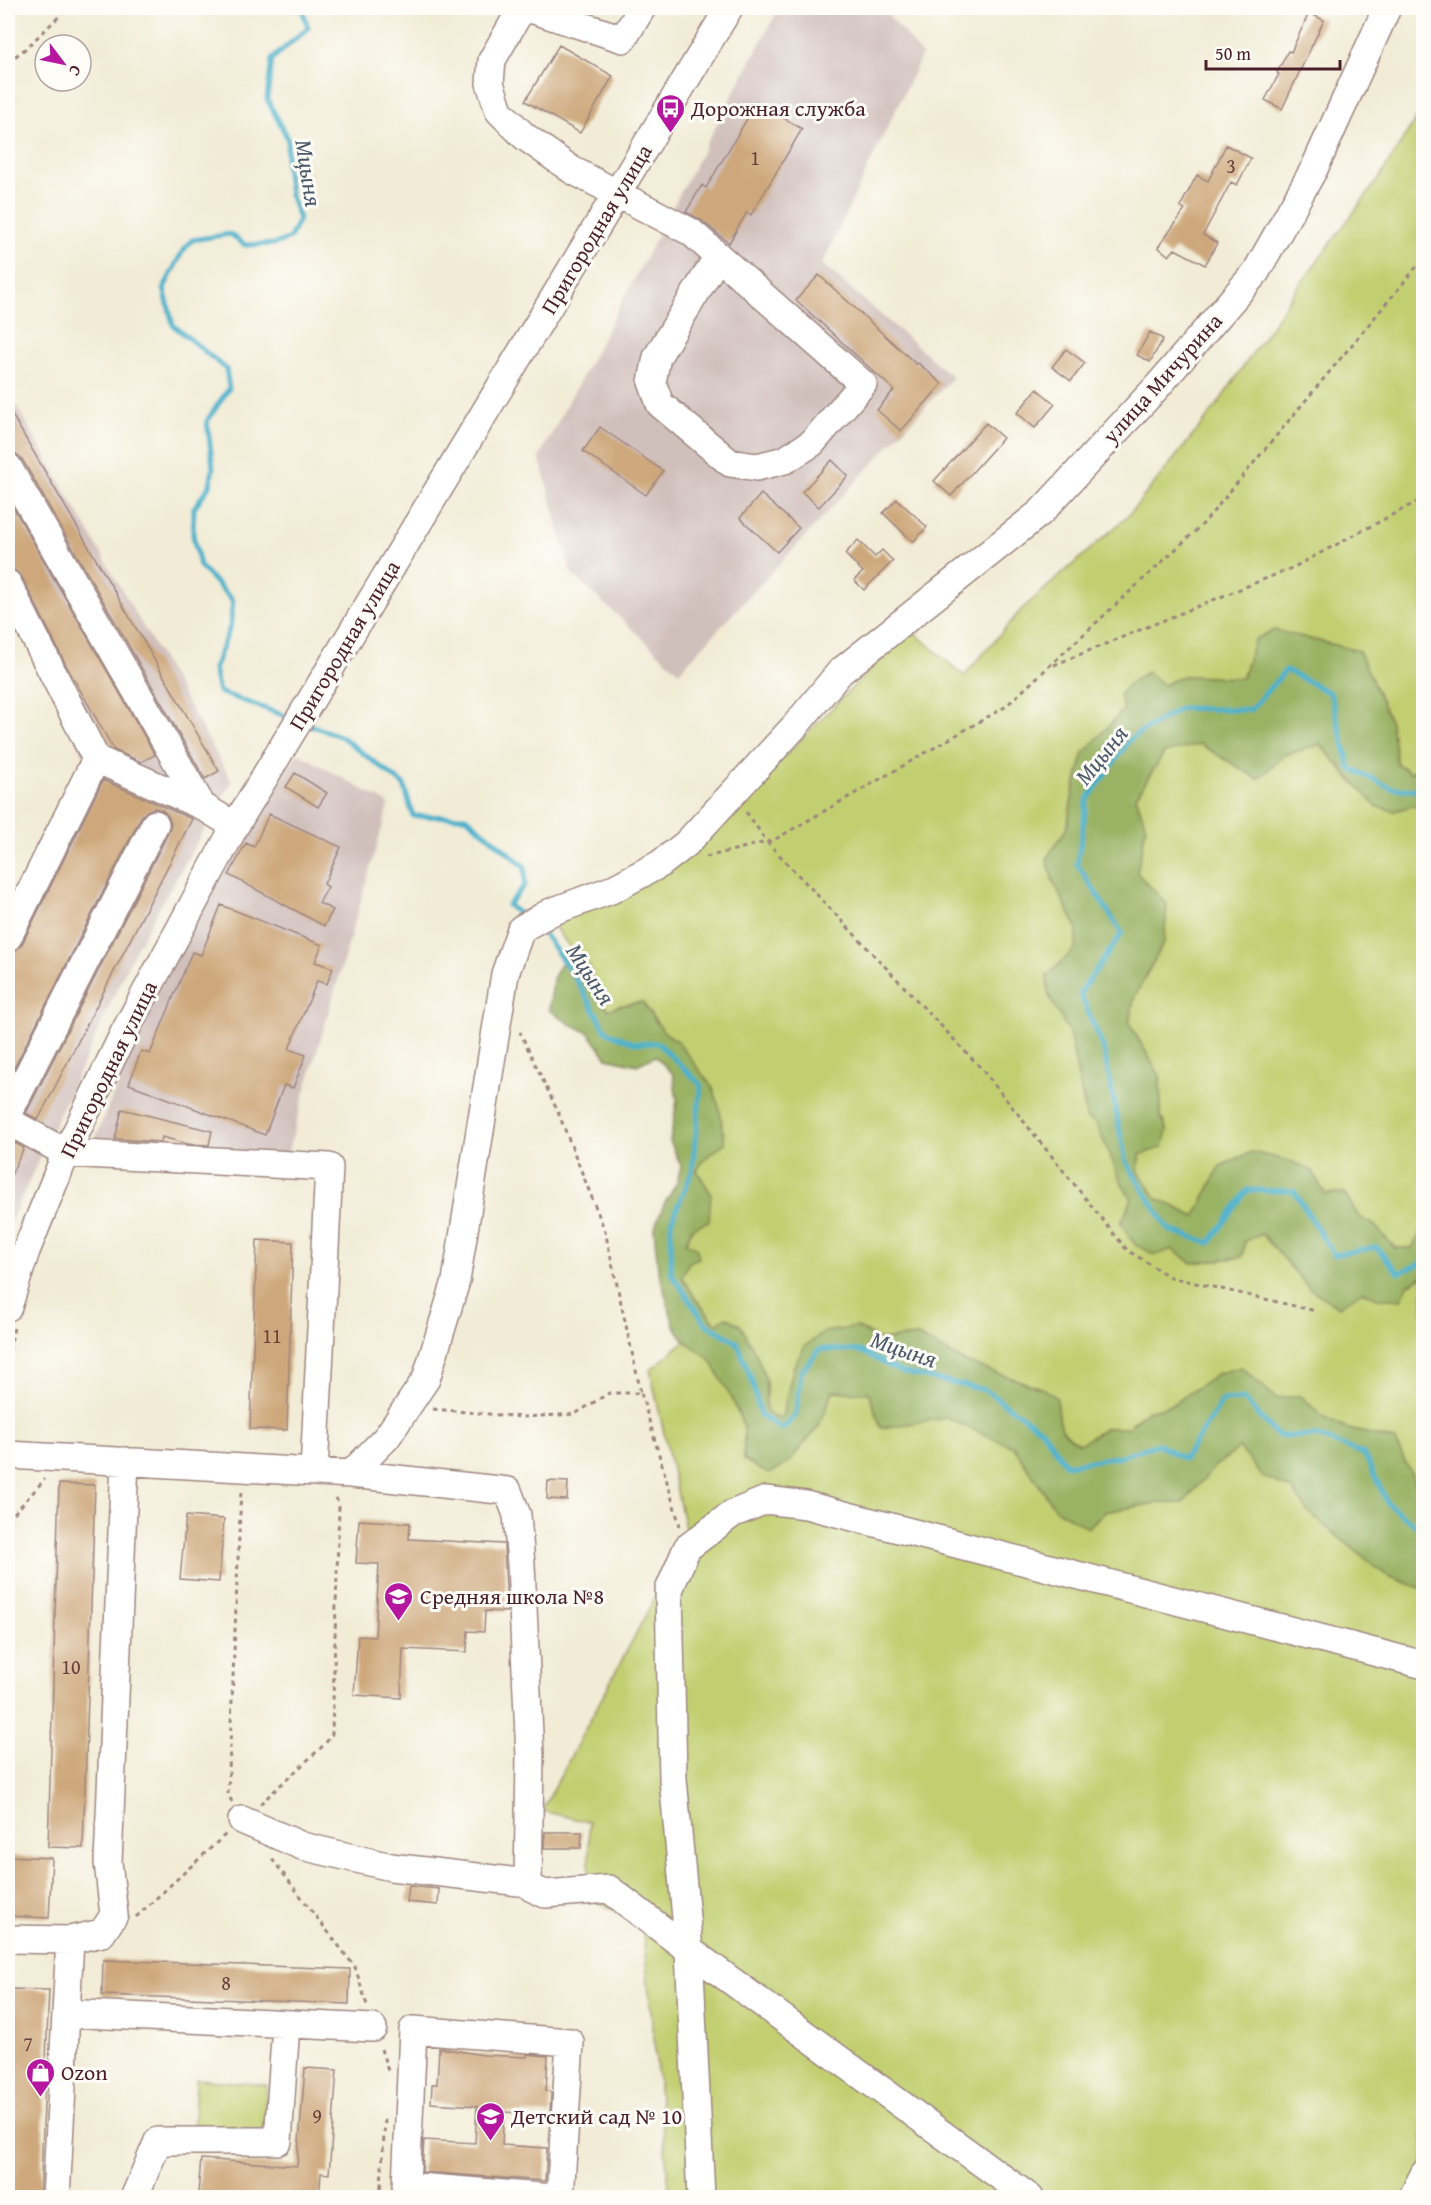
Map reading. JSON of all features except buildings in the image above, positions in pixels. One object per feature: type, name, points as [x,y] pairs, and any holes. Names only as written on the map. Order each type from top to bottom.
[{"type":"street","points":[[522,8],[492,60],[490,83],[499,111],[524,136],[572,170],[691,232],[863,384],[812,443],[784,460],[758,467],[730,463],[660,404],[652,382],[657,357],[718,256]]},
{"type":"street","points":[[527,8],[623,39],[642,8]]},
{"type":"street","name":"улица Мичурина","points":[[407,1407],[426,1379],[456,1281],[505,974],[521,929],[550,912],[611,890],[660,864],[686,844],[795,726],[840,672],[1041,512],[1157,387],[1256,272],[1314,169],[1387,8]]},
{"type":"street","name":"Пригородная улица","points":[[8,1307],[17,1251],[124,1033],[235,826],[617,194],[723,10]]},
{"type":"street","points":[[8,467],[202,806]]},
{"type":"street","points":[[8,584],[96,759],[202,806],[235,826]]},
{"type":"street","points":[[8,937],[96,759]]},
{"type":"street","points":[[8,1114],[155,824]]},
{"type":"street","points":[[8,1121],[66,1153],[329,1167],[331,1472]]},
{"type":"street","points":[[331,1472],[387,1437],[407,1407]]},
{"type":"street","points":[[8,1455],[331,1472],[508,1491],[517,1515],[521,1565],[530,1756],[528,1883],[532,1888],[545,1894],[609,1889],[689,1950],[1030,2198]]},
{"type":"street","points":[[8,1939],[70,1940],[102,1933],[114,1915],[108,1862],[125,1461]]},
{"type":"street","points":[[701,2198],[689,1950],[673,1779],[669,1590],[687,1548],[732,1514],[766,1500],[806,1505],[1424,1665]]},
{"type":"street","points":[[242,1820],[303,1846],[391,1867],[528,1883]]},
{"type":"street","points":[[56,2198],[70,1940]]},
{"type":"street","points":[[66,2013],[374,2028]]},
{"type":"street","points":[[134,2198],[158,2140],[278,2141],[286,2024]]},
{"type":"street","points":[[554,2198],[406,2186],[413,2030],[570,2042],[560,2198]]},
{"type":"street","points":[[1412,2198],[1424,2174]]},
{"type":"path","points":[[8,62],[68,8]]},
{"type":"path","points":[[8,258],[8,270]]},
{"type":"path","points":[[703,858],[774,840],[1005,707],[1203,524],[1424,258]]},
{"type":"path","points":[[1050,666],[1294,567],[1424,498]]},
{"type":"path","points":[[733,793],[768,843],[980,1067],[1127,1250],[1170,1277],[1316,1311]]},
{"type":"path","points":[[517,1026],[558,1112],[605,1231],[640,1392],[687,1548]]},
{"type":"path","points":[[407,1407],[522,1417],[575,1414],[609,1393],[640,1392]]},
{"type":"path","points":[[8,1520],[65,1458]]},
{"type":"path","points":[[242,1468],[228,1794],[242,1820]]},
{"type":"path","points":[[129,1923],[325,1744],[332,1734],[339,1507],[331,1472]]},
{"type":"path","points":[[380,2198],[381,2185]]},
{"type":"shaded area","points":[[779,8],[883,8],[922,55],[822,264],[953,377],[679,672],[571,573],[539,457]]},
{"type":"shaded area","points":[[8,391],[232,781],[134,952],[8,1227],[8,919],[85,759],[8,592]]},
{"type":"shaded area","points":[[298,753],[389,804],[286,1158],[89,1153],[169,961]]},
{"type":"green space","points":[[1423,107],[1423,762],[1411,773],[1397,764],[1391,723],[1359,652],[1255,639],[1243,678],[1182,676],[1124,709],[1084,753],[1073,793],[1067,828],[1047,858],[1053,881],[1077,928],[1076,948],[1047,976],[1049,996],[1069,1032],[1087,1119],[1096,1122],[1123,1186],[1132,1199],[1121,1223],[1172,1249],[1192,1263],[1242,1257],[1245,1241],[1262,1234],[1310,1289],[1362,1291],[1378,1298],[1423,1276],[1423,1513],[1414,1479],[1394,1440],[1345,1428],[1321,1416],[1301,1396],[1276,1398],[1241,1367],[1217,1374],[1172,1405],[1147,1411],[1127,1428],[1106,1428],[1080,1444],[1063,1431],[1057,1399],[1046,1390],[965,1362],[918,1336],[879,1340],[857,1327],[794,1366],[782,1418],[773,1417],[766,1411],[766,1380],[757,1356],[740,1325],[716,1324],[682,1277],[689,1262],[686,1244],[711,1194],[697,1171],[703,1160],[678,1042],[663,1031],[642,1002],[609,1010],[595,993],[590,967],[574,953],[556,929],[557,920],[716,826],[910,629],[964,676],[1022,609],[1128,516],[1215,408],[1293,294],[1380,177]]},
{"type":"green space","points":[[1274,630],[1359,651],[1391,723],[1397,764],[1411,773],[1423,762],[1423,803],[1394,811],[1376,806],[1320,744],[1285,755],[1258,779],[1200,744],[1164,753],[1136,797],[1146,827],[1137,873],[1167,904],[1164,942],[1134,998],[1129,1023],[1160,1076],[1161,1116],[1167,1130],[1163,1147],[1140,1155],[1138,1171],[1156,1198],[1195,1217],[1220,1166],[1252,1152],[1289,1161],[1311,1170],[1325,1194],[1344,1193],[1359,1217],[1374,1225],[1395,1248],[1412,1248],[1423,1227],[1423,1276],[1408,1285],[1401,1300],[1378,1298],[1362,1291],[1339,1307],[1310,1289],[1262,1234],[1245,1241],[1242,1257],[1192,1263],[1172,1249],[1156,1255],[1135,1245],[1121,1223],[1132,1199],[1123,1186],[1096,1123],[1087,1119],[1069,1032],[1049,996],[1047,976],[1076,948],[1077,928],[1053,881],[1047,858],[1067,828],[1073,793],[1084,753],[1124,709],[1119,695],[1130,683],[1147,672],[1164,685],[1182,676],[1242,678],[1255,639]]},
{"type":"green space","points":[[1200,744],[1258,779],[1285,755],[1320,744],[1351,781],[1394,811],[1423,803],[1424,1227],[1412,1248],[1395,1248],[1374,1225],[1359,1218],[1344,1193],[1325,1194],[1311,1170],[1289,1161],[1252,1152],[1220,1166],[1195,1217],[1156,1198],[1138,1171],[1140,1155],[1167,1130],[1161,1116],[1160,1077],[1129,1023],[1134,998],[1164,942],[1167,904],[1137,873],[1146,828],[1136,796],[1164,752]]},
{"type":"green space","points":[[574,953],[590,967],[595,993],[609,1010],[642,1002],[663,1031],[678,1042],[713,1088],[720,1111],[725,1143],[703,1160],[697,1171],[711,1194],[709,1221],[692,1228],[686,1243],[696,1247],[699,1258],[689,1262],[682,1277],[716,1324],[726,1317],[740,1325],[757,1356],[766,1380],[766,1411],[773,1417],[782,1417],[794,1366],[805,1346],[824,1332],[857,1327],[879,1340],[918,1336],[965,1362],[1046,1390],[1057,1399],[1063,1431],[1080,1444],[1106,1428],[1127,1428],[1147,1411],[1172,1405],[1217,1374],[1241,1367],[1276,1398],[1301,1396],[1321,1416],[1345,1428],[1394,1440],[1414,1479],[1423,1514],[1423,1589],[1386,1575],[1309,1513],[1293,1490],[1262,1476],[1240,1448],[1215,1466],[1183,1503],[1156,1503],[1104,1512],[1088,1528],[1055,1509],[1014,1447],[946,1418],[881,1428],[869,1393],[833,1391],[819,1426],[786,1465],[768,1474],[744,1460],[744,1427],[733,1401],[710,1359],[685,1341],[674,1326],[658,1268],[654,1229],[664,1204],[677,1183],[681,1166],[670,1141],[677,1101],[673,1074],[655,1056],[637,1065],[607,1058],[589,1033],[549,1010],[553,979],[566,954]]},
{"type":"green space","points":[[685,1341],[710,1358],[733,1401],[744,1427],[744,1459],[819,1426],[833,1391],[869,1393],[881,1428],[946,1418],[1014,1447],[1055,1509],[1104,1512],[1156,1503],[1183,1503],[1215,1466],[1240,1448],[1262,1475],[1293,1490],[1309,1513],[1386,1575],[1423,1589],[1423,2197],[670,2197],[642,1925],[589,1897],[589,1822],[542,1811],[687,1537],[650,1370]]},
{"type":"green space","points":[[196,2079],[267,2085],[265,2131],[194,2126]]},
{"type":"waterway","name":"Мцыня","points":[[291,718],[219,692],[214,669],[230,627],[233,601],[200,566],[193,535],[194,508],[210,485],[213,468],[207,421],[229,388],[226,369],[173,325],[164,288],[182,252],[192,240],[230,234],[245,245],[275,244],[290,238],[299,219],[290,194],[286,165],[288,139],[267,99],[272,59],[308,28],[302,8]]},
{"type":"waterway","name":"Мцыня","points":[[1424,779],[1414,790],[1391,788],[1350,768],[1330,693],[1286,670],[1250,710],[1181,708],[1131,738],[1087,800],[1077,864],[1122,933],[1080,993],[1103,1047],[1126,1162],[1169,1230],[1210,1243],[1247,1190],[1294,1191],[1334,1255],[1376,1247],[1399,1273],[1424,1262]]},
{"type":"waterway","name":"Мцыня","points":[[305,723],[342,737],[404,785],[413,816],[466,817],[525,867],[525,885],[508,905],[523,917]]},
{"type":"waterway","name":"Мцыня","points":[[537,929],[544,934],[572,973],[607,1032],[634,1043],[658,1043],[701,1085],[692,1171],[671,1222],[671,1273],[706,1324],[737,1342],[753,1384],[760,1415],[782,1429],[796,1415],[801,1372],[820,1349],[860,1351],[901,1372],[985,1390],[1042,1430],[1066,1465],[1122,1456],[1158,1444],[1184,1459],[1223,1400],[1243,1399],[1278,1436],[1316,1436],[1364,1454],[1388,1504],[1424,1532]]},
{"type":"place","name":"Дорожная служба","points":[[670,134]]},
{"type":"place","name":"Средняя школа №8","points":[[399,1622]]},
{"type":"place","name":"Ozon","points":[[40,2098]]},
{"type":"place","name":"Детский сад № 10","points":[[490,2142]]}]
